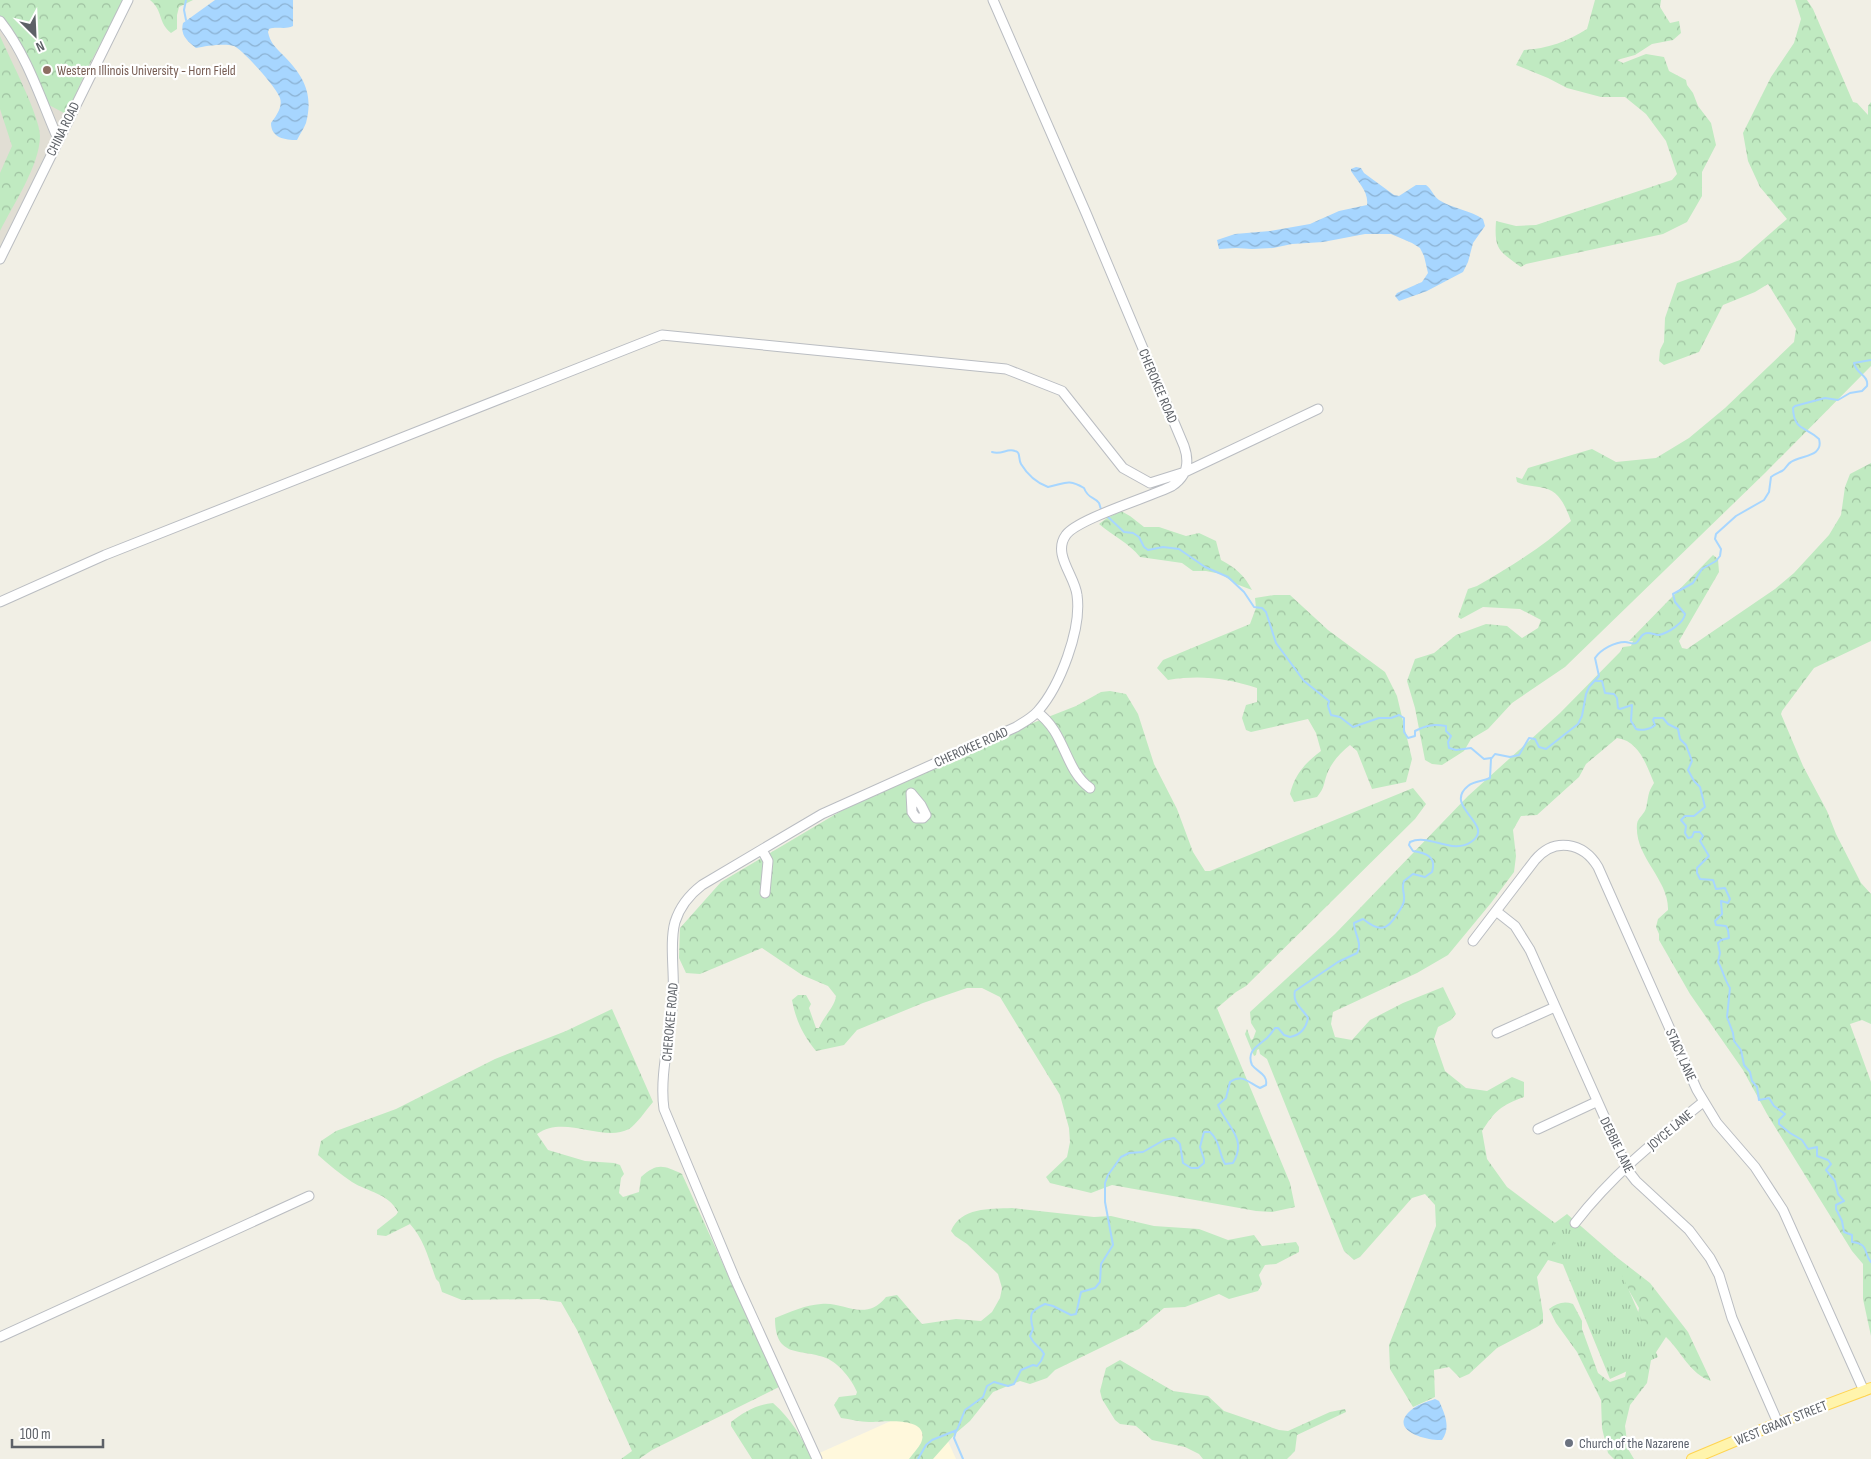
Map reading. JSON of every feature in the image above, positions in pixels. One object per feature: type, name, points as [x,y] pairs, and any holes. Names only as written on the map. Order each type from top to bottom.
[{"type":"main road","name":"WEST GRANT STREET","points":[[1692,1459],[1867,1389]]},
{"type":"street","name":"CHINA ROAD","points":[[0,259],[128,0]]},
{"type":"street","name":"CHEROKEE ROAD","points":[[816,1457],[735,1279],[666,1117],[663,1100],[674,995],[674,929],[678,913],[687,899],[702,885],[822,814],[1016,727],[1037,712],[1043,705],[1060,672],[1077,625],[1077,594],[1062,554],[1062,544],[1066,535],[1073,528],[1087,521],[1172,486],[1186,472],[1188,463],[1184,446],[1090,222],[993,0]]},
{"type":"street","points":[[0,21],[11,34],[24,59],[58,139]]},
{"type":"street","points":[[0,602],[105,555],[662,335],[1006,369],[1062,391],[1123,468],[1150,482],[1186,472],[1318,409]]},
{"type":"street","points":[[1037,712],[1053,727],[1070,764],[1090,788]]},
{"type":"street","points":[[902,777],[911,792]]},
{"type":"street","name":"STACY LANE","points":[[1473,941],[1535,860],[1546,850],[1560,845],[1575,847],[1588,853],[1598,867],[1684,1065],[1703,1102],[1725,1134],[1755,1167],[1783,1210],[1867,1389]]},
{"type":"street","points":[[762,850],[768,861],[765,893]]},
{"type":"street","name":"DEBBIE LANE","points":[[1496,910],[1515,926],[1526,942],[1626,1167],[1636,1181],[1689,1230],[1710,1258],[1718,1275],[1732,1318],[1778,1423]]},
{"type":"street","points":[[1497,1034],[1555,1007]]},
{"type":"street","points":[[1538,1129],[1596,1102]]},
{"type":"street","name":"JOYCE LANE","points":[[1575,1224],[1600,1192],[1626,1167],[1703,1102]]},
{"type":"street","points":[[0,1337],[309,1196]]},
{"type":"shaded area","name":"Western Illinois University - Horn Field","points":[[0,0],[128,0],[0,259]]},
{"type":"shaded area","points":[[931,1403],[956,1459],[817,1459],[815,1455]]},
{"type":"green space","points":[[0,0],[124,0],[87,69],[69,109],[64,113],[49,105],[13,38],[0,20]]},
{"type":"green space","points":[[150,0],[193,0],[179,7],[177,29],[171,33],[164,25],[157,8]]},
{"type":"green space","points":[[1595,0],[1661,0],[1660,7],[1670,23],[1679,21],[1681,33],[1673,40],[1652,44],[1635,55],[1617,60],[1623,63],[1646,54],[1664,57],[1669,71],[1686,80],[1698,106],[1711,123],[1716,145],[1702,172],[1702,196],[1687,222],[1663,234],[1526,264],[1521,267],[1503,253],[1497,244],[1496,221],[1516,226],[1536,225],[1672,180],[1677,174],[1666,141],[1646,114],[1625,97],[1601,97],[1567,88],[1516,65],[1524,50],[1557,44],[1587,29]]},
{"type":"green space","points":[[1795,0],[1807,0],[1813,9],[1853,102],[1857,103],[1868,115],[1868,106],[1871,102],[1871,366],[1766,472],[1565,667],[1512,703],[1488,729],[1471,739],[1464,751],[1442,765],[1432,764],[1425,760],[1415,708],[1407,681],[1415,659],[1434,653],[1456,635],[1486,624],[1507,626],[1522,638],[1538,628],[1541,620],[1520,609],[1483,607],[1461,619],[1458,617],[1468,589],[1477,586],[1526,556],[1571,521],[1558,496],[1550,490],[1517,482],[1516,477],[1522,479],[1528,468],[1592,449],[1616,462],[1656,458],[1689,438],[1725,408],[1794,342],[1796,329],[1768,284],[1755,292],[1723,305],[1699,352],[1664,365],[1659,361],[1660,350],[1664,342],[1665,318],[1677,283],[1740,260],[1787,219],[1760,187],[1748,161],[1743,133],[1771,77],[1794,43],[1801,19]]},
{"type":"green space","points":[[0,36],[30,101],[39,127],[40,136],[36,159],[31,172],[0,231],[0,173],[12,146],[0,109]]},
{"type":"green space","points":[[1871,463],[1871,641],[1814,668],[1781,714],[1803,766],[1827,811],[1836,834],[1861,883],[1871,894],[1871,1024],[1862,1020],[1850,1024],[1871,1082],[1871,1336],[1863,1299],[1863,1264],[1852,1251],[1767,1114],[1743,1070],[1690,994],[1659,940],[1656,927],[1658,919],[1668,910],[1667,899],[1641,847],[1637,824],[1645,810],[1649,793],[1654,783],[1641,754],[1625,740],[1617,738],[1586,764],[1579,777],[1537,815],[1521,816],[1513,830],[1516,856],[1514,872],[1448,955],[1417,973],[1333,1012],[1331,1024],[1335,1037],[1352,1040],[1370,1020],[1403,1003],[1443,987],[1456,1014],[1451,1020],[1438,1027],[1434,1039],[1445,1071],[1466,1088],[1487,1091],[1512,1077],[1524,1082],[1524,1097],[1499,1110],[1482,1131],[1487,1159],[1507,1187],[1563,1229],[1588,1235],[1650,1283],[1688,1332],[1711,1381],[1691,1368],[1666,1337],[1651,1360],[1647,1383],[1630,1405],[1625,1426],[1628,1449],[1634,1459],[1614,1459],[1608,1453],[1602,1428],[1601,1400],[1577,1352],[1556,1323],[1549,1309],[1561,1303],[1573,1304],[1582,1321],[1582,1329],[1598,1373],[1610,1382],[1625,1377],[1639,1308],[1624,1282],[1548,1260],[1537,1277],[1543,1323],[1497,1348],[1469,1374],[1460,1378],[1449,1367],[1434,1370],[1435,1397],[1413,1407],[1390,1369],[1389,1345],[1436,1226],[1435,1205],[1425,1194],[1412,1198],[1360,1257],[1354,1260],[1344,1251],[1267,1059],[1260,1054],[1259,1049],[1254,1056],[1245,1034],[1247,1029],[1251,1040],[1256,1031],[1251,1023],[1250,1012],[1335,934],[1468,796],[1560,713],[1623,647],[1631,646],[1633,641],[1629,641],[1713,555],[1718,559],[1719,572],[1679,641],[1682,648],[1687,649],[1775,589],[1794,573],[1829,535],[1841,515],[1845,487],[1850,474]]},
{"type":"green space","points":[[1121,511],[1144,527],[1159,527],[1186,536],[1199,533],[1216,541],[1221,560],[1239,572],[1252,590],[1236,584],[1221,574],[1193,571],[1182,563],[1140,557],[1099,524]]},
{"type":"green space","points":[[1290,595],[1328,630],[1385,672],[1397,696],[1412,759],[1406,782],[1372,789],[1357,751],[1350,745],[1331,766],[1323,788],[1317,797],[1294,802],[1290,794],[1298,775],[1305,765],[1321,751],[1316,733],[1308,719],[1251,732],[1246,730],[1242,718],[1246,705],[1257,702],[1257,688],[1213,678],[1168,680],[1157,668],[1163,660],[1250,624],[1256,608],[1255,598]]},
{"type":"green space","points":[[1110,691],[1126,694],[1138,714],[1154,764],[1177,809],[1193,852],[1205,871],[1210,871],[1413,788],[1426,804],[1415,819],[1246,986],[1217,1008],[1290,1183],[1295,1207],[1272,1212],[1256,1211],[1112,1185],[1091,1193],[1050,1183],[1046,1177],[1067,1157],[1070,1142],[1069,1128],[1060,1095],[1000,997],[982,988],[967,988],[923,1003],[857,1030],[844,1045],[816,1051],[801,1027],[792,1000],[798,995],[806,995],[811,1004],[809,1008],[816,1028],[819,1028],[836,996],[828,986],[802,975],[762,948],[700,974],[686,973],[679,958],[680,928],[721,882],[873,792],[959,760],[1020,728],[1076,706],[1101,692]]},
{"type":"green space","points":[[612,1009],[653,1102],[632,1127],[619,1132],[608,1133],[560,1127],[548,1129],[537,1134],[548,1150],[585,1161],[620,1165],[624,1174],[621,1178],[619,1193],[623,1197],[639,1192],[641,1177],[651,1169],[665,1167],[682,1174],[779,1387],[652,1450],[639,1459],[621,1459],[632,1451],[577,1330],[561,1302],[538,1299],[462,1300],[442,1292],[423,1243],[410,1224],[386,1236],[377,1235],[377,1230],[398,1212],[394,1206],[383,1197],[352,1182],[318,1155],[321,1141],[336,1131],[396,1109],[495,1059],[566,1031]]},
{"type":"green space","points":[[1012,1208],[1094,1217],[1111,1216],[1154,1226],[1199,1229],[1228,1240],[1254,1235],[1262,1246],[1296,1242],[1299,1252],[1276,1264],[1265,1265],[1259,1275],[1262,1284],[1258,1291],[1229,1299],[1219,1294],[1185,1307],[1164,1308],[1139,1329],[1055,1370],[1047,1378],[1030,1384],[1020,1381],[993,1392],[970,1421],[956,1433],[933,1459],[909,1459],[921,1443],[922,1434],[919,1428],[904,1422],[866,1422],[841,1418],[834,1405],[839,1397],[856,1395],[857,1392],[852,1382],[831,1360],[791,1350],[784,1346],[779,1340],[776,1331],[775,1318],[803,1307],[821,1304],[862,1310],[870,1309],[878,1305],[886,1297],[897,1295],[922,1324],[956,1319],[981,1321],[992,1312],[1000,1298],[1002,1288],[998,1274],[951,1231],[962,1217],[969,1213],[985,1209]]},
{"type":"green space","points":[[1567,1214],[1613,1254],[1658,1357],[1610,1379],[1548,1228]]},
{"type":"green space","points":[[1120,1360],[1173,1391],[1208,1396],[1224,1411],[1279,1430],[1288,1431],[1330,1412],[1345,1409],[1346,1412],[1297,1435],[1295,1451],[1287,1459],[1203,1459],[1199,1454],[1185,1447],[1152,1440],[1136,1426],[1120,1424],[1115,1420],[1102,1399],[1100,1391],[1106,1368]]},
{"type":"green space","points":[[773,1403],[796,1429],[812,1459],[752,1459],[731,1426],[731,1422],[751,1409]]},
{"type":"water","points":[[215,0],[293,0],[293,26],[272,28],[268,32],[273,44],[296,69],[305,85],[309,103],[308,112],[306,123],[297,140],[284,139],[273,132],[271,123],[280,108],[280,98],[278,93],[245,54],[230,45],[196,48],[185,37],[182,31],[183,23]]},
{"type":"water","points":[[1361,168],[1364,173],[1394,195],[1399,196],[1416,185],[1426,185],[1439,200],[1483,219],[1485,226],[1473,243],[1463,272],[1427,291],[1399,301],[1395,296],[1397,293],[1422,282],[1428,273],[1420,248],[1391,234],[1365,234],[1323,242],[1292,244],[1273,248],[1219,249],[1217,240],[1235,234],[1270,231],[1310,224],[1339,211],[1367,205],[1365,191],[1351,171],[1351,169]]},
{"type":"water","points":[[1435,1399],[1439,1401],[1447,1426],[1442,1440],[1420,1437],[1407,1429],[1404,1424],[1404,1418],[1412,1409]]},
{"type":"waterway","points":[[186,0],[184,10],[186,20]]},
{"type":"waterway","points":[[918,1459],[926,1445],[932,1440],[957,1430],[965,1410],[983,1397],[987,1386],[994,1382],[1008,1386],[1014,1384],[1021,1370],[1033,1365],[1037,1366],[1041,1361],[1044,1354],[1030,1336],[1033,1329],[1031,1316],[1036,1309],[1045,1304],[1071,1315],[1076,1314],[1081,1292],[1095,1288],[1100,1282],[1101,1264],[1113,1245],[1105,1202],[1105,1183],[1108,1175],[1121,1157],[1129,1153],[1143,1152],[1164,1140],[1174,1138],[1180,1144],[1183,1163],[1191,1168],[1198,1168],[1204,1163],[1200,1147],[1204,1132],[1210,1132],[1218,1143],[1225,1164],[1233,1163],[1237,1154],[1237,1139],[1218,1105],[1226,1098],[1230,1082],[1238,1078],[1260,1088],[1266,1085],[1264,1076],[1252,1065],[1252,1052],[1275,1028],[1278,1028],[1284,1035],[1290,1037],[1297,1035],[1304,1028],[1308,1018],[1296,1002],[1295,991],[1338,962],[1357,953],[1359,942],[1354,923],[1363,919],[1373,926],[1386,927],[1403,904],[1404,881],[1413,874],[1425,877],[1432,872],[1433,862],[1429,856],[1413,851],[1409,845],[1410,842],[1425,840],[1456,846],[1471,842],[1477,836],[1478,829],[1475,822],[1461,801],[1462,794],[1468,786],[1490,778],[1491,759],[1495,754],[1510,757],[1519,755],[1529,738],[1535,739],[1539,747],[1546,749],[1578,724],[1582,716],[1589,687],[1599,676],[1595,658],[1601,652],[1617,643],[1635,644],[1646,633],[1663,634],[1682,621],[1685,614],[1675,602],[1673,594],[1693,583],[1702,569],[1716,561],[1720,556],[1721,549],[1715,539],[1716,534],[1736,516],[1764,500],[1769,492],[1771,477],[1783,470],[1791,462],[1811,455],[1818,449],[1820,445],[1819,439],[1798,424],[1793,408],[1825,398],[1838,400],[1850,393],[1862,391],[1867,386],[1867,382],[1854,363],[1871,360]]},
{"type":"waterway","points":[[992,452],[999,453],[1009,450],[1017,452],[1023,468],[1036,481],[1048,487],[1070,482],[1074,483],[1084,488],[1087,494],[1099,503],[1102,511]]},
{"type":"waterway","points":[[1107,516],[1124,532],[1133,533],[1139,537],[1144,547],[1148,550],[1163,547],[1179,549],[1205,567],[1228,577],[1244,592],[1254,607],[1262,608],[1266,612],[1276,643],[1304,681],[1329,701],[1328,706],[1331,715],[1340,717],[1353,727],[1379,718],[1391,718],[1399,715],[1404,718],[1404,732],[1408,738],[1415,736],[1415,731],[1427,726],[1446,726],[1446,731],[1451,736],[1448,742],[1449,748],[1456,750],[1471,748],[1484,759],[1491,758]]},
{"type":"waterway","points":[[1596,681],[1602,681],[1605,693],[1614,694],[1617,698],[1618,708],[1632,705],[1631,721],[1636,729],[1644,730],[1651,728],[1655,725],[1654,718],[1663,718],[1668,724],[1678,729],[1680,739],[1686,745],[1692,761],[1688,770],[1700,787],[1705,807],[1694,816],[1685,816],[1681,820],[1686,826],[1685,833],[1688,838],[1692,837],[1694,832],[1700,832],[1703,836],[1700,841],[1709,856],[1697,868],[1700,879],[1713,880],[1716,889],[1725,888],[1730,899],[1728,903],[1721,901],[1722,914],[1715,921],[1716,925],[1726,926],[1728,930],[1729,938],[1718,943],[1720,953],[1718,962],[1730,988],[1727,1017],[1734,1041],[1741,1050],[1744,1065],[1750,1072],[1752,1081],[1757,1087],[1759,1100],[1769,1098],[1774,1106],[1785,1114],[1779,1120],[1779,1124],[1802,1140],[1808,1149],[1817,1147],[1817,1156],[1828,1160],[1831,1164],[1826,1170],[1835,1181],[1838,1194],[1844,1201],[1836,1205],[1844,1232],[1852,1235],[1852,1242],[1864,1247],[1871,1262]]},
{"type":"waterway","points":[[956,1431],[954,1438],[963,1459]]},
{"type":"place","name":"Western Illinois University - Horn Field","points":[[47,70]]},
{"type":"place","name":"Church of the Nazarene","points":[[1569,1443]]}]
